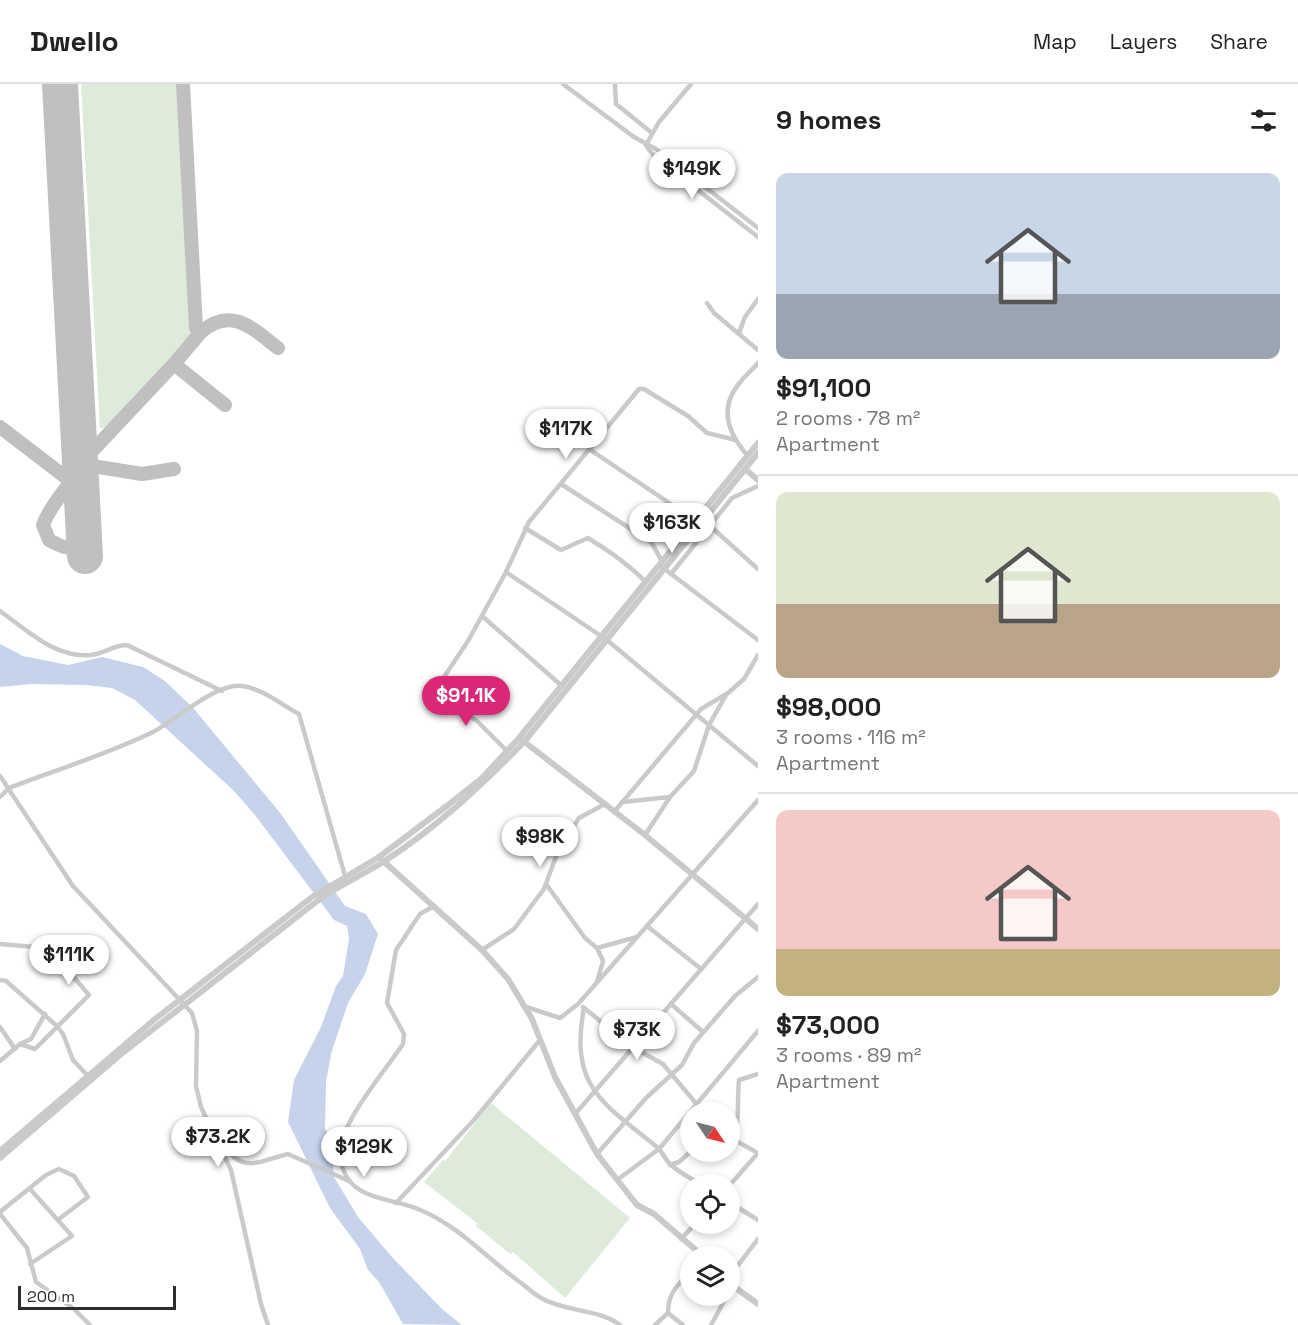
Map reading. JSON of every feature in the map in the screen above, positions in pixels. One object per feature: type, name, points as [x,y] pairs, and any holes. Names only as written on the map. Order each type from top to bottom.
[{"type":"street","points":[[563,84],[646,145],[656,149],[758,228]]},
{"type":"street","points":[[615,84],[616,104],[652,133]]},
{"type":"street","points":[[646,145],[652,133],[691,84]]},
{"type":"street","points":[[646,145],[653,155],[758,237]]},
{"type":"street","points":[[739,333],[745,317],[758,299]]},
{"type":"street","points":[[707,303],[714,313],[758,350]]},
{"type":"street","points":[[747,455],[736,440],[727,420],[729,400],[737,385],[758,363]]},
{"type":"street","points":[[507,751],[477,721],[434,692],[482,616],[506,572],[525,528],[642,387],[688,416],[707,433],[736,440]]},
{"type":"street","points":[[2,1147],[88,1076],[314,900],[381,860],[485,782],[605,638],[758,443]]},
{"type":"street","points":[[589,449],[698,522]]},
{"type":"street","points":[[334,886],[345,876],[381,860],[482,778],[507,751],[522,740],[562,686],[605,638],[646,582],[685,543],[698,522],[711,512],[758,453]]},
{"type":"street","points":[[745,469],[758,480]]},
{"type":"street","points":[[561,484],[651,542],[662,565],[671,574],[758,640]]},
{"type":"street","points":[[671,574],[735,495],[758,486]]},
{"type":"street","points":[[711,512],[717,516]]},
{"type":"street","points":[[710,526],[758,569]]},
{"type":"street","points":[[525,528],[561,550],[588,538],[615,558],[628,564],[646,582]]},
{"type":"street","points":[[685,543],[691,548]]},
{"type":"street","points":[[506,572],[605,638],[758,766]]},
{"type":"street","points":[[0,611],[58,651],[71,655],[94,655],[118,645],[127,645],[222,691]]},
{"type":"street","points":[[482,616],[562,686]]},
{"type":"street","points":[[614,812],[696,714],[705,705],[728,693],[744,679],[758,655]]},
{"type":"street","points":[[1,795],[9,788],[155,731],[176,715],[222,691],[241,686],[253,689],[299,714],[345,876]]},
{"type":"street","points":[[645,835],[670,797],[694,771],[709,725],[728,693]]},
{"type":"street","points":[[522,740],[645,835],[758,929]]},
{"type":"street","points":[[0,776],[73,886],[182,1002],[195,1022],[196,1086],[211,1132],[231,1170],[261,1304],[268,1325]]},
{"type":"street","points":[[622,802],[670,797]]},
{"type":"street","points":[[526,1007],[560,1018],[578,1004],[758,800]]},
{"type":"street","points":[[482,950],[514,929],[546,884],[558,851],[579,818],[605,804]]},
{"type":"street","points":[[381,860],[482,950],[508,979],[526,1007],[574,1114],[597,1154],[637,1205],[654,1214],[690,1246]]},
{"type":"street","points":[[546,884],[585,938],[597,948],[603,961],[596,983]]},
{"type":"street","points":[[574,1114],[758,904]]},
{"type":"street","points":[[349,1181],[340,1158],[345,1130],[403,1044],[404,1034],[387,1003],[396,950],[420,914],[434,906]]},
{"type":"street","points":[[647,926],[701,969]]},
{"type":"street","points":[[597,948],[638,937]]},
{"type":"street","points":[[0,944],[34,947],[59,960],[88,991],[86,998],[35,1049],[20,1044]]},
{"type":"street","points":[[0,980],[6,981],[57,1026],[63,1034],[73,1060],[88,1076]]},
{"type":"street","points":[[597,1154],[626,1124],[646,1098],[673,1074],[703,1032],[735,996],[757,980]]},
{"type":"street","points":[[0,1158],[182,1002]]},
{"type":"street","points":[[578,1004],[632,1047],[656,1059],[673,1074],[696,1102]]},
{"type":"street","points":[[671,1004],[703,1032]]},
{"type":"street","points":[[584,1008],[580,1045],[585,1074],[593,1092],[626,1124],[659,1149],[670,1165],[684,1174]]},
{"type":"street","points":[[0,1061],[20,1044],[32,1039],[45,1014]]},
{"type":"street","points":[[0,1027],[15,1049]]},
{"type":"street","points":[[698,1102],[758,1031]]},
{"type":"street","points":[[396,1203],[474,1120],[540,1040]]},
{"type":"street","points":[[736,1102],[738,1080],[758,1074]]},
{"type":"street","points":[[617,1180],[659,1149],[680,1124]]},
{"type":"street","points":[[211,1132],[233,1159],[254,1165],[288,1154],[349,1181],[369,1196],[418,1209],[462,1234],[542,1299],[575,1311],[610,1317],[620,1325]]},
{"type":"street","points":[[740,1142],[758,1153],[740,1174]]},
{"type":"street","points":[[670,1165],[680,1161]]},
{"type":"street","points":[[59,1219],[88,1197],[74,1176],[65,1171],[53,1171],[0,1213],[27,1248],[36,1282],[74,1309],[90,1325]]},
{"type":"street","points":[[30,1189],[71,1234],[71,1238],[30,1264]]},
{"type":"street","points":[[740,1209],[758,1220]]},
{"type":"street","points":[[681,1239],[686,1234]]},
{"type":"street","points":[[740,1263],[758,1239]]},
{"type":"street","points":[[655,1325],[668,1313],[671,1292],[680,1283]]},
{"type":"street","points":[[740,1291],[758,1304]]},
{"type":"street","points":[[711,1325],[721,1306]]},
{"type":"street","points":[[668,1313],[683,1325]]},
{"type":"green space","points":[[81,84],[181,84],[192,301],[191,334],[111,425],[100,429]]},
{"type":"green space","points":[[491,1103],[630,1218],[565,1298],[513,1252],[510,1254],[476,1226],[477,1223],[424,1182],[443,1160],[445,1161]]},
{"type":"water","points":[[0,644],[23,656],[68,665],[102,657],[143,667],[165,681],[194,709],[281,814],[345,906],[366,914],[378,934],[365,974],[348,1003],[331,1054],[326,1082],[325,1129],[330,1136],[334,1177],[358,1217],[392,1257],[442,1309],[462,1325],[403,1324],[379,1282],[368,1270],[360,1249],[330,1208],[288,1122],[294,1080],[321,1027],[336,986],[343,976],[349,939],[347,926],[334,920],[255,815],[233,790],[135,700],[112,688],[86,685],[31,684],[0,687]]},
{"type":"taxiway","points":[[183,84],[196,328],[201,332],[212,324],[232,320],[250,327],[278,348]]},
{"type":"taxiway","points":[[201,332],[174,364],[225,405]]},
{"type":"taxiway","points":[[84,544],[75,547],[58,545],[49,540],[43,525],[80,464],[174,364]]},
{"type":"taxiway","points":[[0,427],[81,489]]},
{"type":"taxiway","points":[[80,464],[142,474],[174,469]]},
{"type":"runway","points":[[60,84],[85,556]]}]
